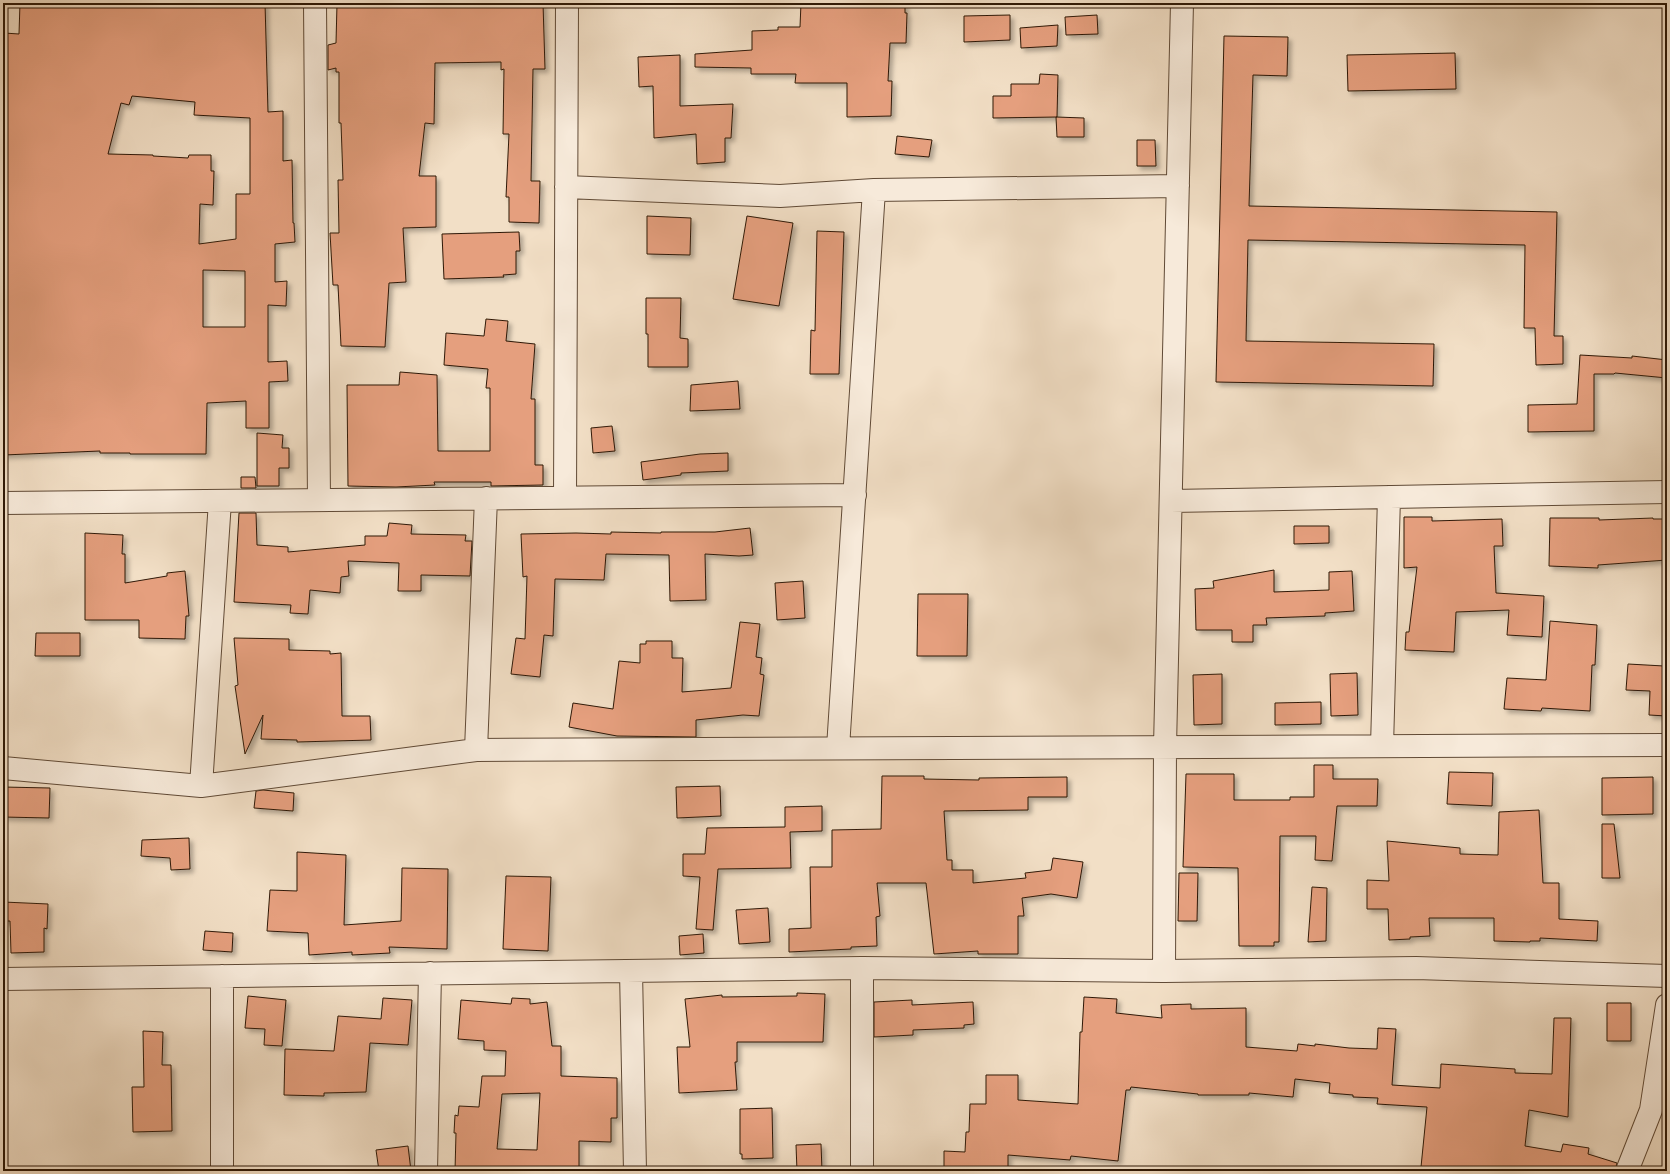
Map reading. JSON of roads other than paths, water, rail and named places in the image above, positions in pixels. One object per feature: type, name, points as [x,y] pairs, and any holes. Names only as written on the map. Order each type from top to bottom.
[{"type":"street","points":[[315,3],[319,500]]},
{"type":"street","points":[[565,497],[567,3]]},
{"type":"street","points":[[1164,971],[1165,747],[1182,3]]},
{"type":"street","points":[[566,187],[780,196],[874,190],[1178,186]]},
{"type":"street","points":[[838,748],[874,190]]},
{"type":"street","points":[[1171,501],[1667,492]]},
{"type":"street","points":[[3,503],[855,495]]},
{"type":"street","points":[[1382,746],[1389,497]]},
{"type":"street","points":[[476,750],[486,498]]},
{"type":"street","points":[[201,786],[220,500]]},
{"type":"street","points":[[3,768],[201,786],[476,750],[1667,745]]},
{"type":"street","points":[[862,968],[862,1171]]},
{"type":"street","points":[[3,979],[862,968],[1164,971],[1416,968],[1667,976]]},
{"type":"street","points":[[631,970],[635,1171]]},
{"type":"street","points":[[426,1171],[430,973]]},
{"type":"street","points":[[222,976],[222,1171]]},
{"type":"street","points":[[1627,1171],[1651,1110],[1667,1005]]}]
